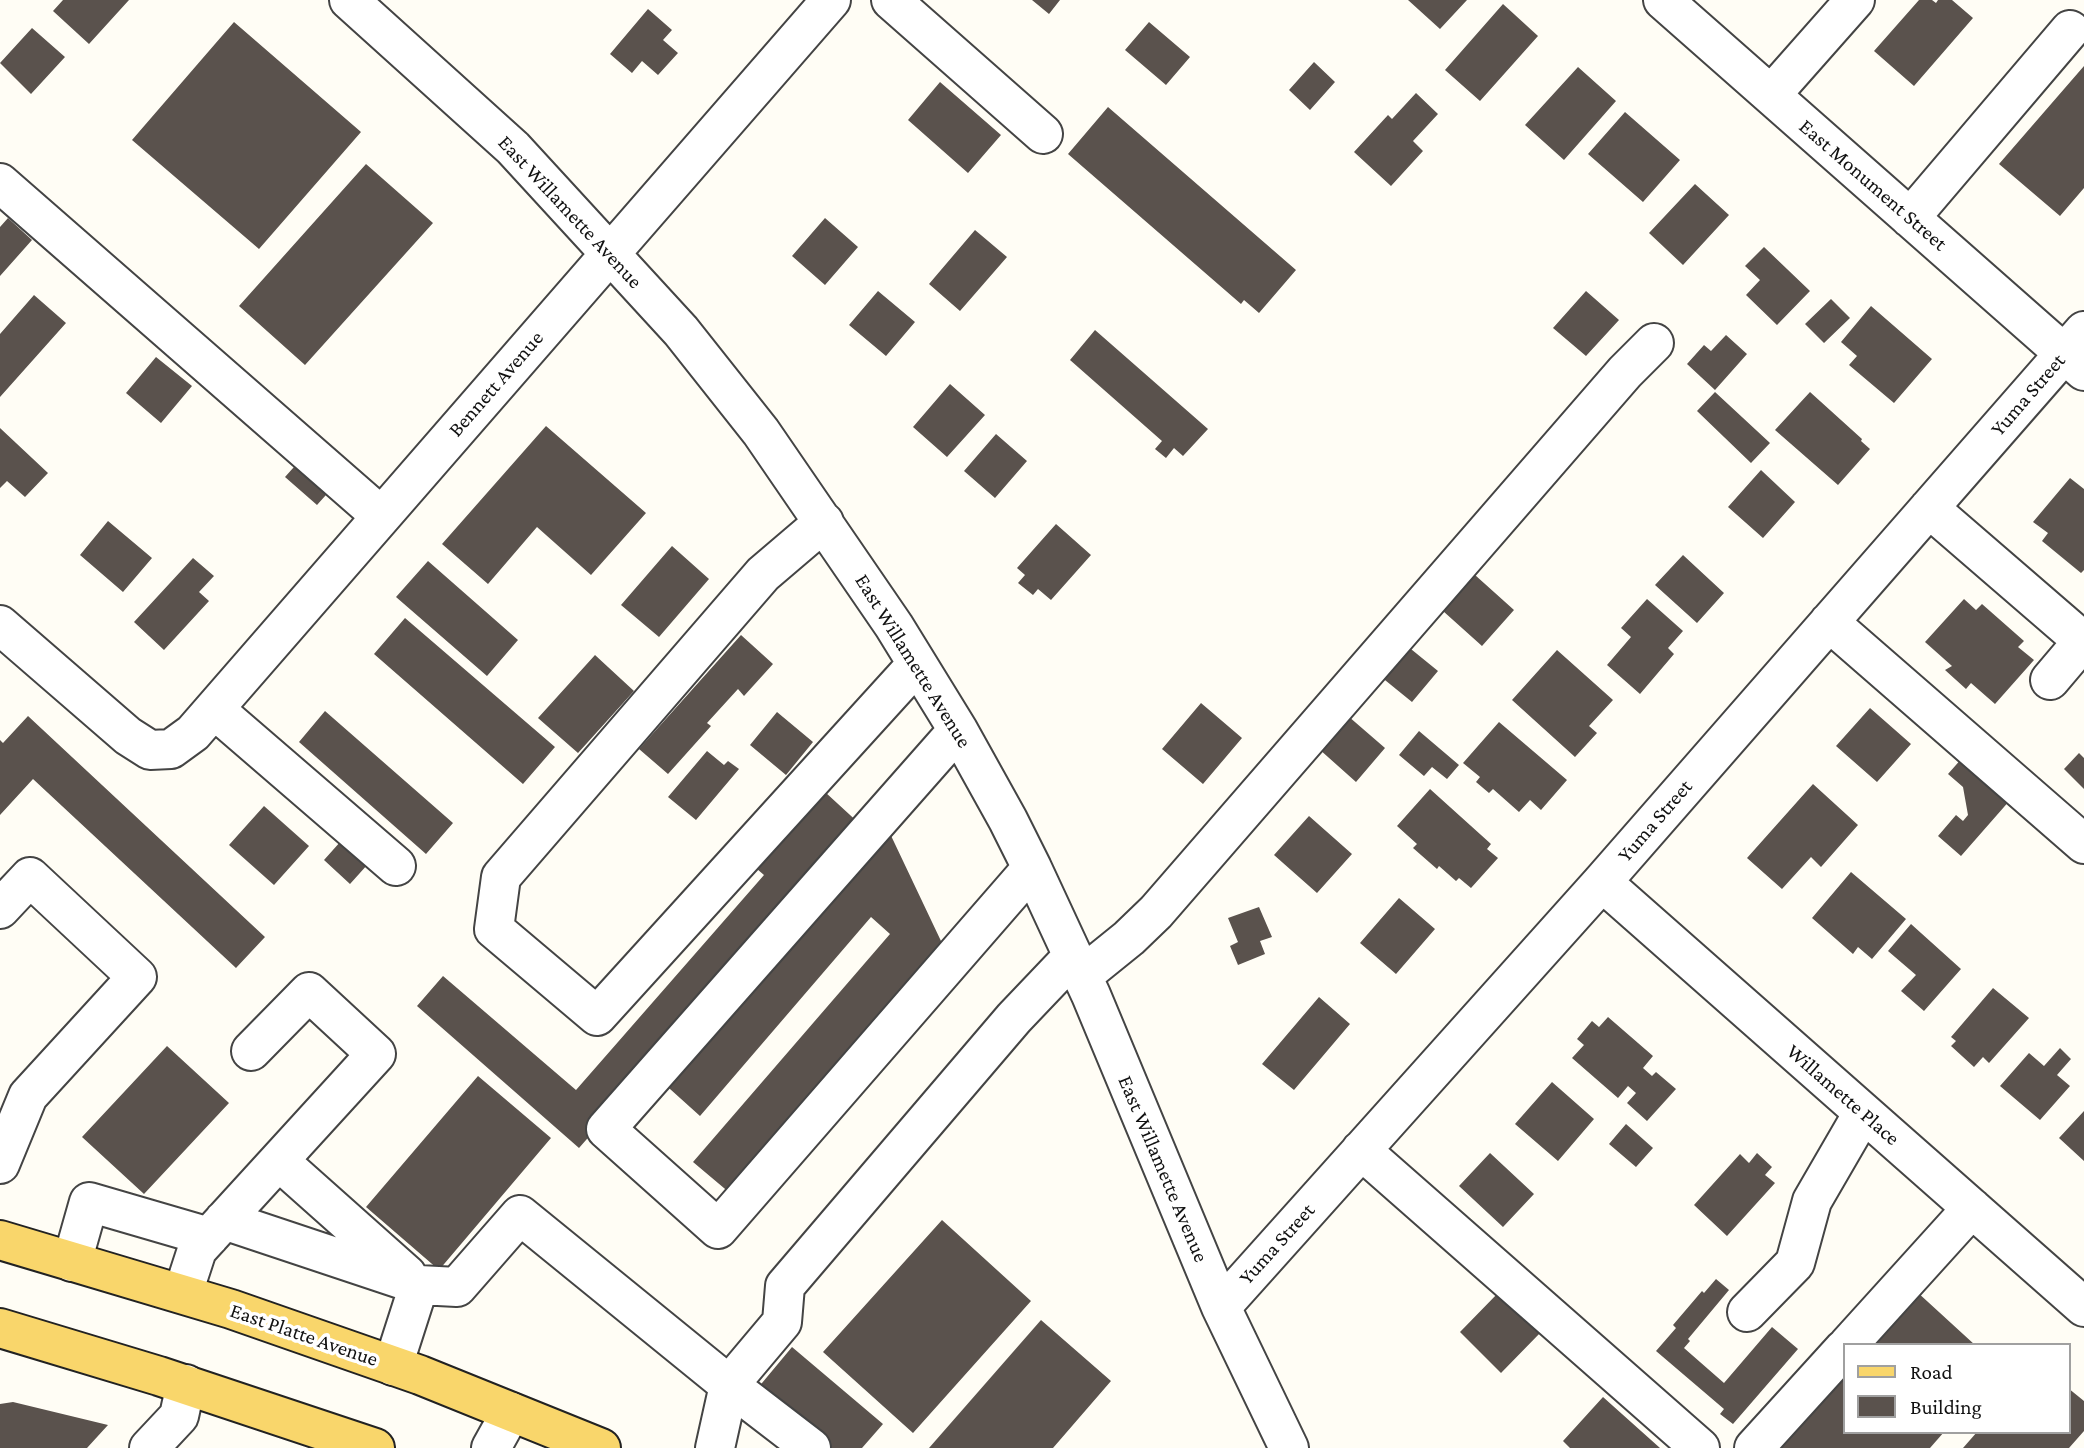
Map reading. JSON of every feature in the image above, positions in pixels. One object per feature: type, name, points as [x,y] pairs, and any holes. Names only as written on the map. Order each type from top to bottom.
[{"type":"main road","name":"East Platte Avenue","points":[[0,1240],[183,1293],[393,1366],[601,1448]]},
{"type":"main road","points":[[0,1328],[186,1384],[311,1437],[375,1448]]},
{"type":"street","name":"East Willamette Avenue","points":[[349,0],[513,148],[681,331],[761,432],[917,664],[958,730],[1032,868],[1078,966],[1221,1307],[1289,1448]]},
{"type":"street","name":"Bennett Avenue","points":[[0,625],[128,736],[150,750],[172,750],[193,733],[831,0]]},
{"type":"street","points":[[891,0],[1043,134]]},
{"type":"street","name":"East Monument Street","points":[[1663,0],[1910,218],[2077,352]]},
{"type":"street","points":[[1771,95],[1855,0]]},
{"type":"street","points":[[1910,218],[2070,30]]},
{"type":"street","points":[[0,183],[381,516]]},
{"type":"street","points":[[715,1448],[729,1385],[782,1322],[785,1286],[1005,1028],[1078,966],[1129,938],[1156,912],[1616,383],[1654,343]]},
{"type":"street","name":"Yuma Street","points":[[1221,1307],[1602,882],[1929,508],[2077,352]]},
{"type":"street","points":[[1929,508],[2083,640],[2050,680]]},
{"type":"street","points":[[824,522],[763,574],[501,877],[494,929],[597,1016],[917,664]]},
{"type":"street","points":[[1829,622],[2084,845]]},
{"type":"street","points":[[214,709],[396,866]]},
{"type":"street","points":[[958,730],[606,1129],[718,1229],[1032,868]]},
{"type":"street","points":[[0,909],[30,877],[137,977],[28,1096],[0,1164]]},
{"type":"street","name":"Willamette Place","points":[[1602,882],[2084,1307]]},
{"type":"street","points":[[183,1293],[197,1250],[376,1054],[309,992],[251,1051]]},
{"type":"street","points":[[1747,1312],[1795,1263],[1812,1201],[1863,1113]]},
{"type":"street","points":[[1362,1150],[1700,1448]]},
{"type":"street","points":[[279,1161],[419,1285]]},
{"type":"street","points":[[72,1262],[89,1202],[217,1229],[419,1285],[457,1287],[520,1215],[811,1448]]},
{"type":"street","points":[[1850,1343],[1972,1208]]},
{"type":"street","points":[[393,1366],[419,1285]]},
{"type":"street","points":[[1754,1448],[1842,1351]]},
{"type":"street","points":[[149,1448],[178,1416],[186,1384]]},
{"type":"street","points":[[491,1448],[510,1412]]},
{"type":"building","points":[[63,0],[129,0],[89,44],[53,11]]},
{"type":"building","points":[[1032,0],[1060,0],[1049,14]]},
{"type":"building","points":[[1408,0],[1467,0],[1440,29]]},
{"type":"building","points":[[1919,0],[1932,0],[1936,3],[1938,0],[1952,0],[1973,18],[1914,86],[1874,51]]},
{"type":"building","points":[[1503,4],[1538,36],[1480,101],[1445,70]]},
{"type":"building","points":[[648,9],[672,30],[663,40],[678,53],[658,75],[642,61],[632,73],[610,54]]},
{"type":"building","points":[[234,22],[361,132],[259,249],[132,140]]},
{"type":"building","points":[[1149,22],[1190,57],[1166,85],[1125,50]]},
{"type":"building","points":[[32,28],[65,57],[31,94],[0,63]]},
{"type":"building","points":[[1314,62],[1335,82],[1310,110],[1289,90]]},
{"type":"building","points":[[2084,66],[2084,188],[2060,216],[1999,164]]},
{"type":"building","points":[[1578,67],[1616,101],[1564,160],[1525,125]]},
{"type":"building","points":[[940,82],[1001,135],[968,173],[908,120]]},
{"type":"building","points":[[1416,93],[1438,114],[1413,141],[1423,151],[1391,186],[1354,152],[1388,115],[1392,119]]},
{"type":"building","points":[[1108,107],[1296,270],[1259,313],[1244,300],[1241,304],[1068,154]]},
{"type":"building","points":[[1625,112],[1680,160],[1643,202],[1588,154]]},
{"type":"building","points":[[366,164],[433,223],[305,365],[239,306]]},
{"type":"building","points":[[1695,184],[1729,215],[1683,265],[1649,233]]},
{"type":"building","points":[[8,218],[32,240],[0,276],[0,227]]},
{"type":"building","points":[[825,218],[858,247],[825,285],[792,256]]},
{"type":"building","points":[[975,230],[1007,257],[960,311],[929,284]]},
{"type":"building","points":[[1764,247],[1810,291],[1777,325],[1746,295],[1760,280],[1745,266]]},
{"type":"building","points":[[878,291],[915,322],[886,356],[849,325]]},
{"type":"building","points":[[1586,291],[1619,320],[1586,356],[1553,328]]},
{"type":"building","points":[[34,295],[66,323],[0,397],[0,334]]},
{"type":"building","points":[[1831,299],[1850,318],[1824,343],[1805,324]]},
{"type":"building","points":[[1871,306],[1932,359],[1894,403],[1849,365],[1857,356],[1841,342]]},
{"type":"building","points":[[1095,330],[1208,429],[1183,456],[1174,448],[1166,458],[1155,449],[1162,441],[1070,360]]},
{"type":"building","points":[[1726,335],[1747,354],[1715,390],[1687,364],[1704,345],[1711,351]]},
{"type":"building","points":[[156,357],[192,386],[161,423],[126,393]]},
{"type":"building","points":[[950,384],[985,415],[947,457],[913,427]]},
{"type":"building","points":[[1715,392],[1770,443],[1751,463],[1697,411]]},
{"type":"building","points":[[1810,392],[1870,449],[1838,485],[1775,430]]},
{"type":"building","points":[[546,426],[646,513],[591,575],[537,527],[488,584],[442,544]]},
{"type":"building","points":[[0,428],[48,473],[25,497],[7,481],[0,488]]},
{"type":"building","points":[[996,434],[1027,461],[995,498],[964,471]]},
{"type":"building","points":[[302,458],[334,486],[317,505],[285,477]]},
{"type":"building","points":[[1761,470],[1795,502],[1763,538],[1728,507]]},
{"type":"building","points":[[2070,478],[2084,489],[2084,570],[2081,573],[2042,541],[2048,533],[2033,522]]},
{"type":"building","points":[[108,521],[152,558],[123,592],[80,555]]},
{"type":"building","points":[[1056,524],[1091,555],[1051,600],[1038,589],[1033,595],[1018,583],[1025,575],[1017,568]]},
{"type":"building","points":[[672,546],[709,579],[659,637],[621,605]]},
{"type":"building","points":[[1683,555],[1724,593],[1697,623],[1655,585]]},
{"type":"building","points":[[193,558],[214,576],[199,592],[209,601],[164,650],[134,622]]},
{"type":"building","points":[[428,561],[518,640],[487,676],[396,597]]},
{"type":"building","points":[[1475,575],[1514,610],[1482,646],[1443,611]]},
{"type":"building","points":[[1647,599],[1683,631],[1668,648],[1674,654],[1640,694],[1607,665],[1631,637],[1621,628]]},
{"type":"building","points":[[1964,599],[1976,610],[1982,604],[2024,641],[2018,647],[2034,660],[1995,704],[1971,683],[1966,689],[1945,670],[1952,666],[1925,642]]},
{"type":"building","points":[[405,618],[555,747],[523,784],[374,654]]},
{"type":"building","points":[[741,635],[773,664],[744,696],[738,689],[707,723],[711,726],[668,774],[639,749]]},
{"type":"building","points":[[1406,645],[1438,671],[1412,702],[1380,676]]},
{"type":"building","points":[[1557,650],[1613,700],[1589,726],[1597,733],[1575,757],[1512,700]]},
{"type":"building","points":[[595,655],[634,691],[578,753],[538,718]]},
{"type":"building","points":[[1201,703],[1242,738],[1203,784],[1162,749]]},
{"type":"building","points":[[1870,708],[1911,744],[1877,782],[1836,746]]},
{"type":"building","points":[[325,711],[453,823],[426,854],[299,742]]},
{"type":"building","points":[[777,712],[813,742],[786,775],[750,745]]},
{"type":"building","points":[[28,716],[265,937],[236,968],[33,779],[0,815],[0,740],[3,743]]},
{"type":"building","points":[[1348,716],[1385,748],[1356,782],[1319,749]]},
{"type":"building","points":[[1499,722],[1567,780],[1541,810],[1530,800],[1519,812],[1493,789],[1489,793],[1476,782],[1480,777],[1463,763]]},
{"type":"building","points":[[1419,731],[1459,765],[1447,779],[1432,767],[1424,776],[1399,755]]},
{"type":"building","points":[[707,751],[724,765],[728,761],[739,769],[696,820],[668,797]]},
{"type":"building","points":[[2079,753],[2084,758],[2084,789],[2064,769]]},
{"type":"building","points":[[1963,757],[2011,799],[1961,856],[1938,836],[1956,815],[1963,821],[1968,815],[1963,787],[1948,774]]},
{"type":"building","points":[[1813,784],[1858,825],[1821,867],[1811,857],[1782,889],[1747,858]]},
{"type":"building","points":[[1430,789],[1491,844],[1487,849],[1498,858],[1471,888],[1459,878],[1456,881],[1439,866],[1437,869],[1413,848],[1417,844],[1397,826]]},
{"type":"building","points":[[825,792],[862,826],[579,1148],[417,1006],[443,976],[576,1090],[764,875],[757,869]]},
{"type":"building","points":[[264,806],[309,846],[274,885],[229,845]]},
{"type":"building","points":[[1309,816],[1352,854],[1317,893],[1274,855]]},
{"type":"building","points":[[885,823],[950,960],[737,1199],[693,1162],[890,934],[871,917],[700,1116],[660,1080]]},
{"type":"building","points":[[341,841],[368,864],[350,884],[324,860]]},
{"type":"building","points":[[1851,872],[1906,919],[1872,959],[1858,947],[1853,954],[1812,918]]},
{"type":"building","points":[[1399,898],[1435,929],[1396,974],[1360,943]]},
{"type":"building","points":[[1259,907],[1272,937],[1260,941],[1265,954],[1238,965],[1230,946],[1238,942],[1228,918]]},
{"type":"building","points":[[1911,924],[1961,969],[1924,1011],[1901,991],[1916,975],[1888,951]]},
{"type":"building","points":[[1993,988],[2029,1018],[1989,1063],[1983,1057],[1974,1067],[1951,1046],[1956,1041],[1951,1037]]},
{"type":"building","points":[[1319,997],[1350,1024],[1294,1090],[1262,1064]]},
{"type":"building","points":[[1608,1017],[1653,1056],[1643,1068],[1652,1076],[1656,1072],[1676,1089],[1647,1121],[1627,1103],[1636,1093],[1628,1086],[1618,1098],[1572,1058],[1584,1045],[1577,1039],[1592,1021],[1599,1027]]},
{"type":"building","points":[[167,1046],[229,1103],[144,1194],[82,1137]]},
{"type":"building","points":[[2060,1048],[2071,1059],[2057,1075],[2070,1086],[2040,1120],[2000,1086],[2029,1053],[2044,1066]]},
{"type":"building","points":[[478,1076],[551,1138],[439,1270],[366,1207]]},
{"type":"building","points":[[1552,1082],[1594,1119],[1558,1161],[1515,1124]]},
{"type":"building","points":[[2084,1111],[2084,1161],[2059,1138]]},
{"type":"building","points":[[1626,1124],[1653,1148],[1636,1167],[1609,1144]]},
{"type":"building","points":[[1490,1153],[1534,1194],[1503,1227],[1459,1186]]},
{"type":"building","points":[[1757,1153],[1772,1167],[1765,1175],[1775,1183],[1727,1236],[1694,1205],[1740,1154],[1749,1163]]},
{"type":"building","points":[[942,1220],[1031,1301],[913,1433],[823,1352]]},
{"type":"building","points":[[1716,1279],[1729,1290],[1688,1339],[1690,1341],[1684,1348],[1724,1383],[1772,1327],[1798,1349],[1733,1424],[1720,1414],[1724,1409],[1656,1351],[1676,1328],[1673,1325]]},
{"type":"building","points":[[1916,1291],[1973,1343],[1869,1343]]},
{"type":"building","points":[[1499,1292],[1541,1332],[1501,1373],[1460,1332]]},
{"type":"building","points":[[1041,1320],[1111,1381],[1053,1448],[929,1448]]},
{"type":"building","points":[[792,1347],[883,1424],[862,1448],[827,1448],[757,1389]]},
{"type":"building","points":[[1842,1372],[1842,1434],[1942,1434],[1930,1448],[1773,1448]]},
{"type":"building","points":[[2070,1390],[2084,1401],[2084,1431],[2069,1448],[1963,1448],[1975,1434],[2070,1434]]},
{"type":"building","points":[[1603,1397],[1660,1448],[1570,1448],[1563,1441]]},
{"type":"building","points":[[13,1402],[108,1425],[87,1448],[0,1448],[0,1404]]}]
